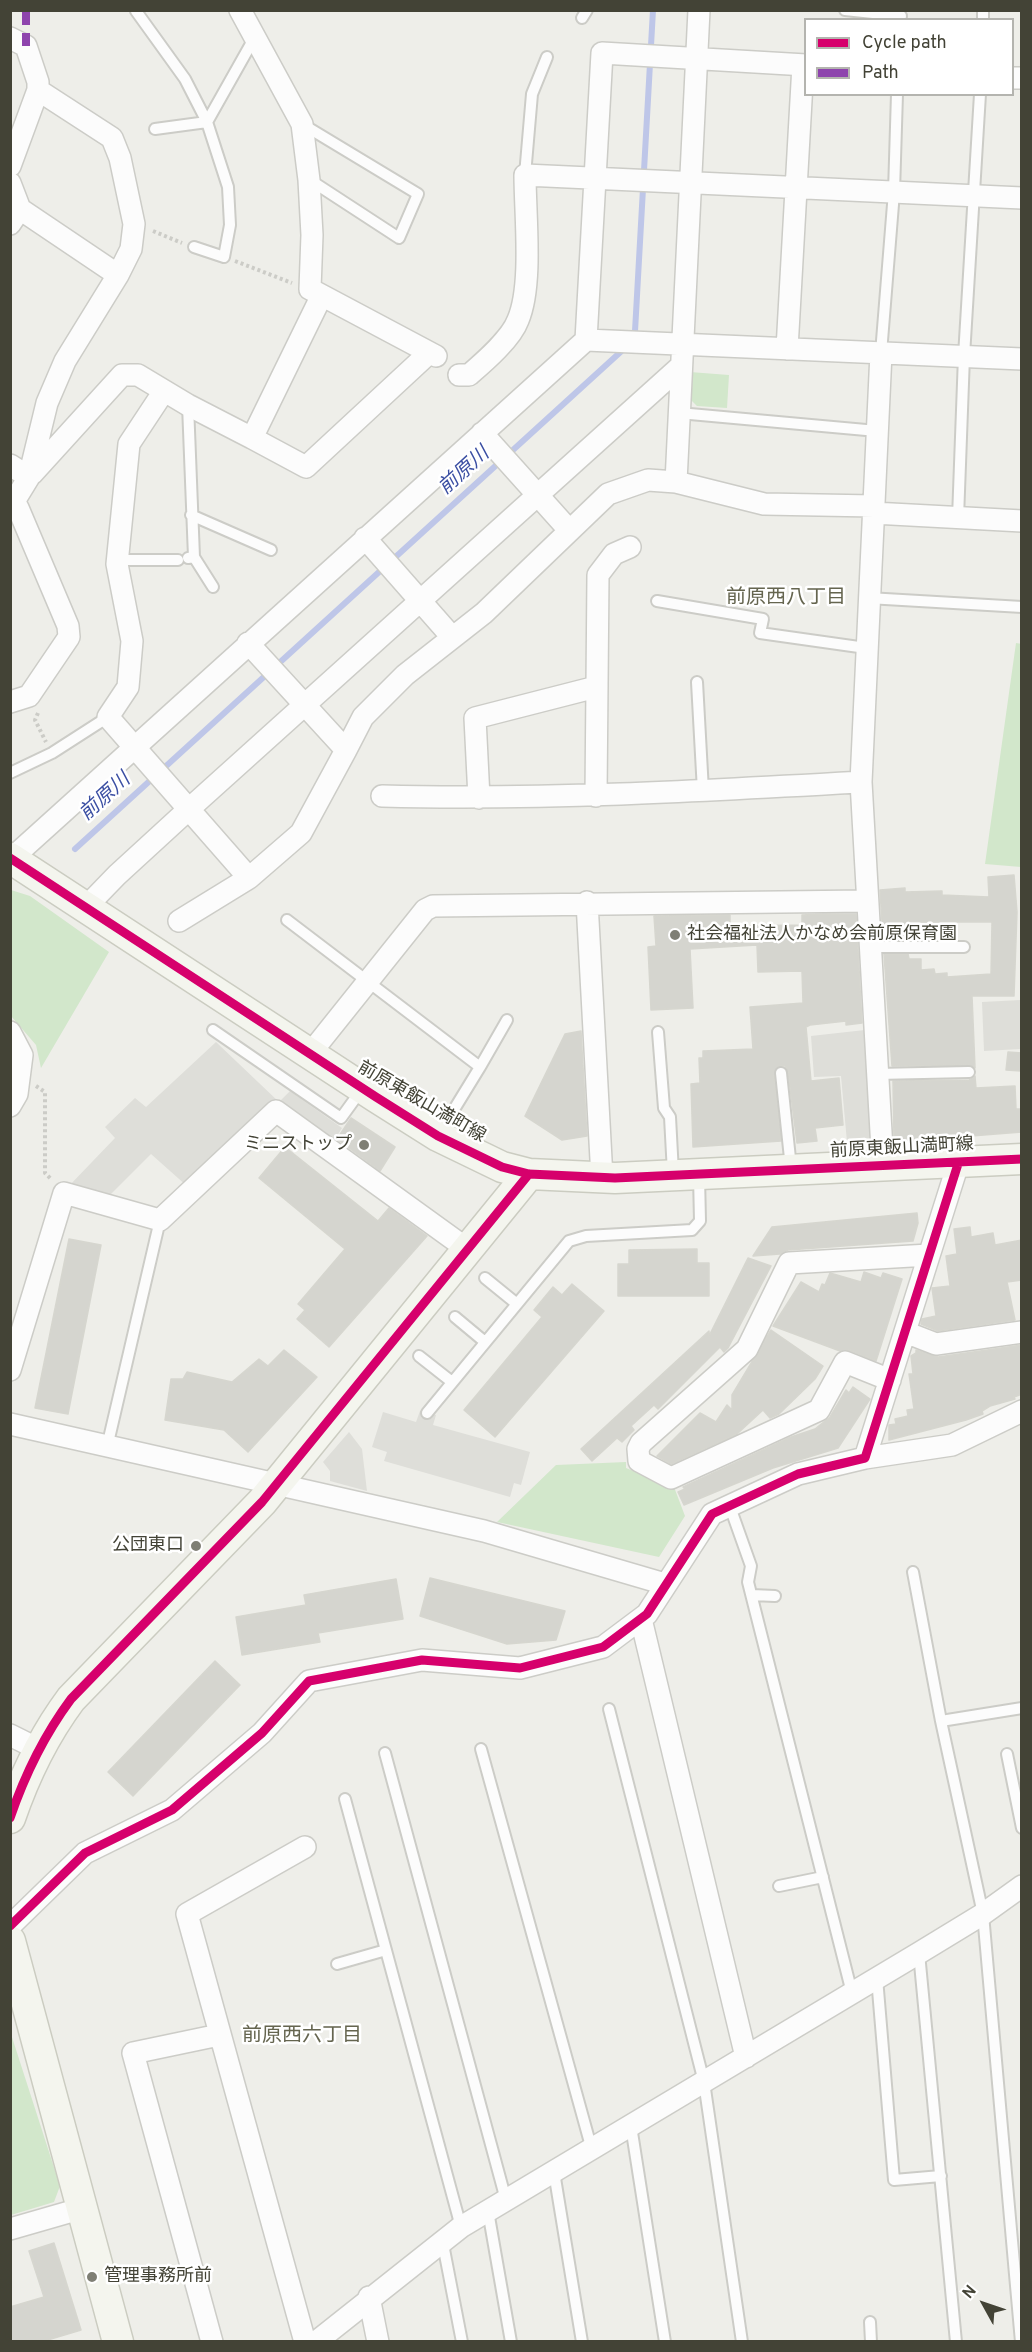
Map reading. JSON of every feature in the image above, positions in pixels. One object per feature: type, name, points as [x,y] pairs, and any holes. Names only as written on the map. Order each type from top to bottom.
[{"type":"street","points":[[240,10],[256,35],[302,124],[309,180],[315,293],[252,438]]},
{"type":"street","points":[[676,482],[699,10]]},
{"type":"street","points":[[10,38],[26,46],[39,82],[10,166]]},
{"type":"street","points":[[586,340],[602,53],[804,65],[787,349]]},
{"type":"street","points":[[17,492],[47,403],[65,361],[118,275],[131,249],[134,224],[120,158],[112,138],[38,90]]},
{"type":"street","points":[[459,375],[469,375],[487,360],[518,322],[525,292],[525,176],[1022,198]]},
{"type":"street","points":[[13,201],[118,275]]},
{"type":"street","points":[[17,492],[122,375],[138,375],[188,405],[306,467],[433,355],[315,293]]},
{"type":"street","points":[[11,859],[586,340],[1022,359]]},
{"type":"street","points":[[882,353],[868,598],[861,782],[882,1167]]},
{"type":"street","points":[[86,907],[117,875],[189,809],[681,366]]},
{"type":"street","points":[[164,391],[129,444],[117,560],[132,641],[128,687],[108,717],[249,878]]},
{"type":"street","points":[[482,433],[569,531]]},
{"type":"street","points":[[10,465],[17,492],[18,508],[68,626],[69,637],[29,696],[10,702]]},
{"type":"street","points":[[179,921],[249,878],[301,833],[363,717],[405,675],[484,613],[608,494],[648,480],[676,482],[764,504],[1022,521]]},
{"type":"street","points":[[365,538],[452,637]]},
{"type":"street","points":[[596,796],[598,575],[614,554],[630,547]]},
{"type":"street","points":[[248,643],[346,750]]},
{"type":"street","points":[[479,798],[476,718],[596,687]]},
{"type":"street","points":[[382,796],[479,798],[596,796],[861,782]]},
{"type":"street","name":"前原東飯山満町線","points":[[11,859],[438,1136],[502,1167],[529,1174],[602,1178],[958,1164],[1022,1159]]},
{"type":"street","points":[[309,1054],[367,979],[426,910],[433,906],[867,901]]},
{"type":"street","points":[[586,903],[602,1178]]},
{"type":"street","points":[[10,1032],[22,1055],[17,1094],[10,1106]]},
{"type":"street","points":[[10,1370],[64,1193],[160,1220],[276,1111],[467,1249]]},
{"type":"street","points":[[864,1458],[958,1164]]},
{"type":"street","points":[[10,1818],[54,1722],[71,1699],[276,1485],[529,1174]]},
{"type":"street","points":[[890,1380],[845,1362],[819,1410],[671,1478],[639,1461],[637,1456],[641,1443],[747,1349],[789,1263],[929,1255]]},
{"type":"street","points":[[905,1332],[936,1344],[1022,1332]]},
{"type":"street","points":[[10,1926],[85,1853],[172,1810],[262,1733],[309,1681],[422,1660],[520,1668],[603,1647],[647,1614],[712,1514],[730,1508],[798,1474],[864,1458],[952,1445],[1022,1411]]},
{"type":"street","points":[[10,1424],[484,1532],[665,1584]]},
{"type":"street","points":[[641,1619],[746,2057]]},
{"type":"street","points":[[10,1735],[40,1750]]},
{"type":"street","points":[[305,1847],[187,1914],[305,2342]]},
{"type":"street","points":[[316,2342],[442,2239],[919,1953],[983,1914],[1022,1886]]},
{"type":"street","points":[[10,1941],[17,1998],[83,2208],[118,2342]]},
{"type":"street","points":[[212,2342],[133,2053],[219,2035]]},
{"type":"street","points":[[10,2229],[83,2208]]},
{"type":"street","points":[[369,2297],[378,2342]]},
{"type":"lane","points":[[845,10],[901,16],[900,18]]},
{"type":"lane","points":[[136,11],[184,79],[207,122],[228,188],[230,225],[224,257],[194,247]]},
{"type":"lane","points":[[207,122],[256,35]]},
{"type":"lane","points":[[525,176],[532,94],[547,57]]},
{"type":"lane","points":[[882,353],[894,192],[897,96]]},
{"type":"lane","points":[[958,518],[964,356],[976,196],[980,96]]},
{"type":"lane","points":[[155,129],[207,122]]},
{"type":"lane","points":[[302,124],[418,194],[399,238],[309,180]]},
{"type":"lane","points":[[187,559],[191,515],[188,405]]},
{"type":"lane","points":[[679,413],[877,431]]},
{"type":"lane","points":[[191,515],[271,550]]},
{"type":"lane","points":[[117,560],[187,559],[213,587]]},
{"type":"lane","points":[[868,598],[1022,607]]},
{"type":"lane","points":[[657,602],[763,619],[760,633],[866,648]]},
{"type":"lane","points":[[698,682],[703,790]]},
{"type":"lane","points":[[10,773],[52,753],[108,717]]},
{"type":"lane","points":[[287,920],[480,1067]]},
{"type":"lane","points":[[870,947],[964,947]]},
{"type":"lane","points":[[438,1136],[507,1020]]},
{"type":"lane","points":[[213,1030],[341,1118],[362,1088]]},
{"type":"lane","points":[[427,1413],[569,1241],[586,1236],[692,1230],[697,1227],[700,1221],[670,1117],[664,1108],[658,1032]]},
{"type":"lane","points":[[877,1074],[969,1072]]},
{"type":"lane","points":[[781,1073],[791,1171]]},
{"type":"lane","points":[[107,1446],[160,1220]]},
{"type":"lane","points":[[485,1278],[517,1304]]},
{"type":"lane","points":[[455,1317],[485,1342]]},
{"type":"lane","points":[[419,1356],[452,1382]]},
{"type":"lane","points":[[730,1508],[752,1566],[748,1582],[852,1993]]},
{"type":"lane","points":[[913,1572],[941,1721],[983,1914],[1021,2342]]},
{"type":"lane","points":[[752,1596],[775,1596]]},
{"type":"lane","points":[[941,1721],[1022,1708]]},
{"type":"lane","points":[[609,1709],[704,2082],[742,2342]]},
{"type":"lane","points":[[481,1749],[592,2150]]},
{"type":"lane","points":[[385,1753],[506,2200]]},
{"type":"lane","points":[[1007,1754],[1022,1828]]},
{"type":"lane","points":[[345,1799],[461,2227]]},
{"type":"lane","points":[[779,1886],[823,1877]]},
{"type":"lane","points":[[337,1964],[386,1950]]},
{"type":"lane","points":[[919,1953],[956,2342]]},
{"type":"lane","points":[[877,1978],[894,2180],[941,2176]]},
{"type":"lane","points":[[631,2126],[664,2342]]},
{"type":"lane","points":[[554,2172],[582,2342]]},
{"type":"lane","points":[[488,2211],[511,2342]]},
{"type":"lane","points":[[442,2239],[462,2342]]},
{"type":"lane","points":[[870,2322],[871,2342]]},
{"type":"path","points":[[134,224],[194,247]]},
{"type":"path","points":[[224,257],[315,293]]},
{"type":"path","points":[[33,690],[40,708],[35,720],[52,753]]},
{"type":"path","points":[[45,1092],[45,1173]]},
{"type":"green space","points":[[690,372],[729,375],[727,408],[697,406],[687,396]]},
{"type":"green space","points":[[1016,643],[1022,644],[1021,867],[985,864]]},
{"type":"green space","points":[[11,890],[30,896],[109,952],[41,1068],[36,1045],[11,1016]]},
{"type":"green space","points":[[626,1462],[626,1468],[674,1487],[685,1516],[659,1557],[497,1522],[556,1465]]},
{"type":"green space","points":[[10,2031],[60,2186],[54,2202],[11,2215]]},
{"type":"shaded area","points":[[1021,1000],[1021,1049],[984,1051],[982,1002]]},
{"type":"shaded area","points":[[874,1029],[879,1141],[847,1142],[841,1076],[814,1077],[811,1036]]},
{"type":"shaded area","points":[[216,1042],[279,1102],[188,1187],[151,1154],[107,1198],[67,1188],[115,1138],[105,1127],[135,1098],[146,1107]]},
{"type":"shaded area","points":[[290,1091],[342,1128],[334,1141],[279,1102]]},
{"type":"shaded area","points":[[420,1411],[436,1415],[433,1425],[530,1452],[521,1485],[514,1483],[510,1497],[384,1461],[387,1452],[372,1447],[383,1412],[416,1422]]},
{"type":"shaded area","points":[[349,1432],[362,1449],[367,1491],[330,1481],[330,1471],[323,1462]]},
{"type":"building","points":[[1014,875],[1017,912],[1014,996],[972,996],[975,1068],[969,1065],[892,1066],[884,954],[908,954],[909,959],[921,959],[921,970],[934,969],[935,974],[947,973],[947,977],[991,974],[992,922],[907,922],[908,939],[883,939],[880,890],[905,888],[905,892],[942,891],[942,895],[989,897],[988,877]]},
{"type":"building","points":[[856,914],[862,1023],[846,1025],[846,1021],[806,1027],[811,1081],[839,1078],[843,1125],[815,1128],[817,1141],[797,1143],[788,1072],[785,1066],[780,1066],[774,1074],[781,1141],[693,1147],[691,1084],[700,1083],[699,1058],[703,1058],[703,1051],[753,1049],[750,1007],[803,1003],[802,971],[758,972],[757,945],[690,949],[693,1008],[651,1010],[648,947],[656,946],[654,916],[730,915],[730,926],[802,925],[802,915]]},
{"type":"building","points":[[581,1031],[587,1136],[562,1140],[525,1116],[565,1034]]},
{"type":"building","points":[[1008,1052],[1022,1053],[1021,1071],[1006,1070]]},
{"type":"building","points":[[975,1076],[976,1088],[1015,1086],[1016,1109],[1022,1109],[1022,1132],[894,1142],[893,1081],[969,1080]]},
{"type":"building","points":[[351,1118],[395,1147],[380,1171],[337,1139]]},
{"type":"building","points":[[285,1147],[378,1221],[389,1208],[427,1236],[329,1347],[297,1319],[305,1310],[298,1304],[345,1249],[259,1178]]},
{"type":"building","points":[[917,1213],[918,1223],[913,1241],[788,1250],[780,1254],[753,1256],[772,1227]]},
{"type":"building","points":[[970,1227],[971,1237],[993,1233],[995,1245],[1022,1240],[1022,1280],[1007,1282],[1015,1320],[938,1331],[921,1324],[922,1319],[936,1316],[932,1288],[950,1286],[946,1256],[957,1254],[954,1229]]},
{"type":"building","points":[[69,1239],[101,1245],[68,1414],[35,1408]]},
{"type":"building","points":[[697,1249],[697,1263],[709,1263],[709,1296],[618,1296],[618,1264],[629,1264],[629,1250]]},
{"type":"building","points":[[748,1258],[771,1266],[728,1348],[724,1352],[720,1347],[658,1409],[654,1405],[631,1426],[634,1430],[622,1442],[617,1438],[592,1461],[581,1449],[709,1331],[709,1336]]},
{"type":"building","points":[[864,1272],[881,1278],[883,1273],[902,1279],[876,1361],[849,1350],[840,1351],[773,1326],[801,1282],[819,1292],[830,1273],[861,1282]]},
{"type":"building","points":[[572,1284],[604,1311],[495,1437],[464,1410],[542,1317],[534,1310],[553,1287],[562,1295]]},
{"type":"building","points":[[771,1330],[823,1366],[815,1379],[779,1414],[770,1418],[763,1410],[737,1434],[671,1464],[657,1456],[700,1413],[716,1422],[727,1405],[732,1410],[732,1395]]},
{"type":"building","points":[[1022,1345],[1022,1394],[1014,1397],[1015,1399],[990,1406],[982,1411],[983,1414],[966,1420],[889,1440],[889,1425],[896,1424],[895,1419],[908,1416],[907,1410],[914,1409],[909,1374],[913,1374],[911,1356],[916,1353],[916,1350],[938,1357]]},
{"type":"building","points":[[284,1350],[317,1377],[248,1452],[224,1430],[165,1420],[171,1379],[183,1379],[187,1372],[232,1382],[259,1359],[268,1366]]},
{"type":"building","points":[[853,1387],[870,1399],[838,1448],[773,1468],[684,1505],[678,1492],[685,1489],[683,1487],[791,1437],[815,1429],[830,1417],[846,1390],[849,1393]]},
{"type":"building","points":[[430,1578],[565,1611],[556,1640],[507,1644],[420,1616]]},
{"type":"building","points":[[396,1579],[403,1619],[318,1633],[320,1642],[242,1655],[236,1617],[306,1605],[304,1595]]},
{"type":"building","points":[[215,1661],[240,1685],[133,1796],[108,1772]]},
{"type":"building","points":[[54,2243],[81,2330],[41,2342],[10,2342],[10,2307],[44,2297],[29,2251]]},
{"type":"waterway","name":"前原川","points":[[631,338],[635,331],[653,10]]},
{"type":"waterway","name":"前原川","points":[[75,849],[626,347]]},
{"type":"marked path","points":[[26,10],[26,46]]},
{"type":"cycle path","points":[[10,858],[438,1136],[502,1167],[529,1174],[615,1178],[1022,1159]]},
{"type":"cycle path","points":[[10,1926],[85,1853],[172,1810],[262,1733],[309,1681],[422,1660],[520,1668],[603,1647],[647,1614],[712,1514],[798,1474],[865,1458],[958,1164]]},
{"type":"cycle path","points":[[10,1818],[36,1756],[71,1699],[262,1502],[529,1174]]},
{"type":"place","name":"社会福祉法人かなめ会前原保育園","points":[[675,935]]},
{"type":"place","name":"ミニストップ","points":[[364,1145]]},
{"type":"place","name":"公団東口","points":[[196,1546]]},
{"type":"place","name":"管理事務所前","points":[[92,2277]]},
{"type":"district","name":"前原西八丁目","points":[[786,599]]},
{"type":"district","name":"前原西六丁目","points":[[302,2037]]}]
